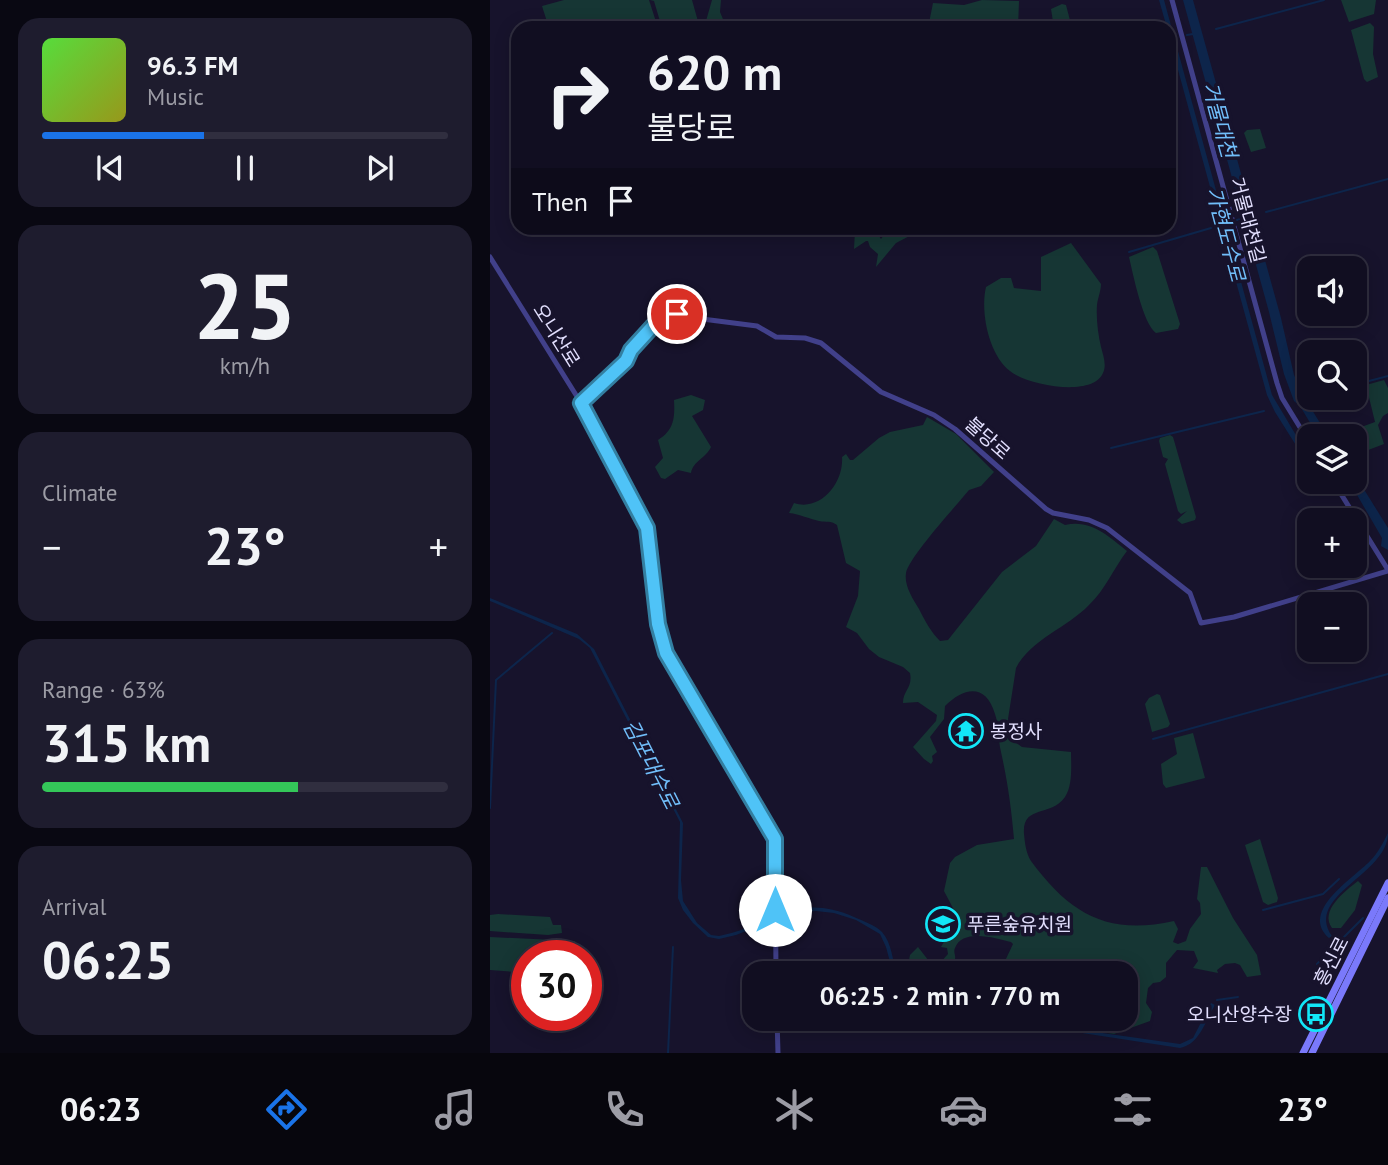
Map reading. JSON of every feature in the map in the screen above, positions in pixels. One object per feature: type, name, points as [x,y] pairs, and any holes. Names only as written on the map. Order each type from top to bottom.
[{"type":"main road","name":"흥신로","points":[[1306,1052],[1313,1032],[1388,883]]},
{"type":"main road","name":"흥신로","points":[[1306,1052],[1318,1043],[1388,898]]},
{"type":"street","name":"거물대천길","points":[[1172,0],[1277,383],[1282,398],[1298,424]]},
{"type":"street","name":"오니산로","points":[[490,257],[581,403],[647,528],[658,624],[666,653],[775,839],[776,961]]},
{"type":"street","name":"불당로","points":[[581,403],[626,361],[641,338],[671,315],[757,326],[776,337],[806,338],[821,343],[881,392],[934,415],[955,429],[1046,509],[1053,513],[1089,520],[1107,528],[1190,593],[1201,623],[1234,617],[1388,570]]},
{"type":"street","points":[[1341,494],[1388,570]]},
{"type":"street","points":[[777,1031],[778,1053]]},
{"type":"green space","points":[[564,0],[649,0],[656,21],[547,21],[542,6]]},
{"type":"green space","points":[[650,0],[692,0],[698,21],[660,21],[654,1]]},
{"type":"green space","points":[[712,0],[721,0],[720,12],[724,21],[706,21]]},
{"type":"green space","points":[[982,0],[1019,1],[1018,21],[929,21],[933,3],[964,5]]},
{"type":"green space","points":[[1341,0],[1376,0],[1374,14],[1349,22]]},
{"type":"green space","points":[[1066,5],[1070,21],[1053,21],[1051,9]]},
{"type":"green space","points":[[1370,23],[1374,27],[1373,54],[1378,77],[1367,82],[1351,30]]},
{"type":"green space","points":[[1260,129],[1266,148],[1251,152],[1244,133],[1247,130]]},
{"type":"green space","points":[[855,235],[878,235],[881,239],[884,235],[911,235],[896,243],[876,267],[878,254],[868,241],[854,249]]},
{"type":"green space","points":[[1071,243],[1101,284],[1097,315],[1105,367],[1097,381],[1086,385],[1059,387],[1030,381],[1010,371],[1003,364],[988,332],[984,297],[986,287],[1001,278],[1011,278],[1014,288],[1041,291],[1041,257]]},
{"type":"green space","points":[[1153,247],[1157,251],[1180,324],[1178,329],[1156,333],[1143,309],[1129,257]]},
{"type":"green space","points":[[1384,380],[1388,388],[1388,413],[1378,425],[1384,444],[1367,450],[1367,425],[1375,422],[1367,385]]},
{"type":"green space","points":[[691,395],[705,400],[703,410],[692,416],[711,447],[694,465],[691,473],[678,470],[665,479],[661,478],[655,467],[663,458],[658,440],[672,423],[674,400]]},
{"type":"green space","points":[[927,417],[956,434],[994,472],[981,486],[969,490],[924,544],[906,573],[906,583],[912,597],[940,641],[948,640],[1002,572],[1036,546],[1054,519],[1065,525],[1083,524],[1091,527],[1127,551],[1095,599],[1040,641],[1016,668],[1008,719],[1012,740],[1022,747],[1071,752],[1070,781],[1065,797],[1059,803],[1027,819],[1025,845],[1031,861],[1061,895],[1092,917],[1129,925],[1174,921],[1178,929],[1173,942],[1178,944],[1186,941],[1190,929],[1201,914],[1197,899],[1201,867],[1207,867],[1233,918],[1257,955],[1261,975],[1247,977],[1240,965],[1235,963],[1225,964],[1217,970],[1218,973],[1193,968],[1198,961],[1194,951],[1177,950],[1166,963],[1166,977],[1148,988],[1146,1003],[1152,1012],[1150,1021],[1138,1025],[1138,961],[1005,961],[1013,944],[1011,942],[972,936],[959,942],[954,949],[954,961],[942,961],[948,954],[947,948],[941,947],[955,922],[954,910],[944,891],[950,863],[955,857],[977,845],[1014,839],[1009,795],[991,704],[986,697],[974,691],[952,700],[945,706],[944,719],[930,737],[937,752],[932,756],[933,761],[931,764],[924,759],[913,747],[936,721],[937,715],[918,702],[903,703],[910,673],[903,667],[879,657],[857,633],[846,627],[858,596],[860,571],[846,563],[837,525],[789,513],[794,503],[813,503],[828,493],[835,485],[842,467],[842,457],[846,454],[853,460],[890,432],[923,425]]},
{"type":"green space","points":[[1170,435],[1173,437],[1196,517],[1195,520],[1182,524],[1177,520],[1187,511],[1181,514],[1178,511],[1165,464],[1168,459],[1163,457],[1159,441],[1160,438]]},
{"type":"green space","points":[[1157,694],[1160,695],[1170,724],[1152,732],[1145,704]]},
{"type":"green space","points":[[1193,733],[1205,778],[1166,788],[1163,784],[1161,764],[1177,754],[1174,738]]},
{"type":"green space","points":[[1260,839],[1278,898],[1277,902],[1268,905],[1263,902],[1245,845]]},
{"type":"green space","points":[[1358,881],[1362,885],[1355,910],[1341,928],[1332,928],[1329,922],[1331,908]]},
{"type":"green space","points":[[490,915],[550,917],[553,925],[561,925],[562,933],[548,935],[490,931]]},
{"type":"green space","points":[[490,937],[554,940],[511,940],[511,972],[490,970]]},
{"type":"green space","points":[[918,947],[929,961],[909,960]]},
{"type":"green space","points":[[1094,1031],[1122,1031],[1114,1034]]},
{"type":"water","points":[[1159,0],[1164,0],[1170,21],[1165,21]]},
{"type":"water","name":"거물대천","points":[[1183,0],[1193,0],[1281,318],[1297,381],[1297,404],[1284,374]]},
{"type":"water","name":"가현도수로","points":[[1176,44],[1272,395],[1297,437],[1297,447],[1267,395],[1176,63]]},
{"type":"water","points":[[1302,410],[1312,410],[1321,424],[1311,424]]},
{"type":"water","points":[[1357,494],[1367,494],[1388,528],[1388,550],[1381,546],[1382,538]]},
{"type":"water","points":[[490,598],[577,634],[594,649],[683,823],[683,901],[697,923],[711,935],[719,936],[799,909],[833,910],[854,917],[882,932],[894,961],[890,961],[880,934],[856,920],[834,913],[816,911],[789,914],[736,935],[719,939],[708,937],[683,910],[678,898],[680,822],[590,648],[579,639],[490,601]]},
{"type":"water","points":[[1388,833],[1384,848],[1375,861],[1337,896],[1329,909],[1326,922],[1332,936],[1329,938],[1321,928],[1325,906],[1342,886],[1373,858]]},
{"type":"water","points":[[1211,1003],[1215,1005],[1197,1037],[1187,1046],[1180,1048],[1069,1031],[1088,1031],[1180,1044],[1193,1038]]},
{"type":"waterway","points":[[1216,29],[1324,0]]},
{"type":"waterway","points":[[1187,35],[1193,34]]},
{"type":"waterway","points":[[1266,212],[1388,179]]},
{"type":"waterway","name":"가현도수로","points":[[1237,220],[1244,218]]},
{"type":"waterway","name":"가현도수로","points":[[1129,252],[1211,228]]},
{"type":"waterway","points":[[1367,382],[1388,376]]},
{"type":"waterway","points":[[1111,448],[1264,411]]},
{"type":"waterway","points":[[490,808],[496,680],[552,633]]},
{"type":"waterway","points":[[1153,739],[1388,674]]},
{"type":"waterway","points":[[1263,910],[1323,894],[1339,879]]},
{"type":"waterway","points":[[1317,964],[1363,918]]},
{"type":"waterway","points":[[668,1053],[673,947]]},
{"type":"waterway","name":"김포대수로","points":[[1217,1000],[1238,997]]},
{"type":"place","name":"봉정사","points":[[966,731]]},
{"type":"place","name":"푸른숲유치원","points":[[943,924]]},
{"type":"place","name":"오니산양수장","points":[[1316,1014]]},
{"type":"route","points":[[677,314],[652,327],[631,350],[626,361],[581,403],[647,528],[660,638],[666,653],[775,839],[775,910]]}]
